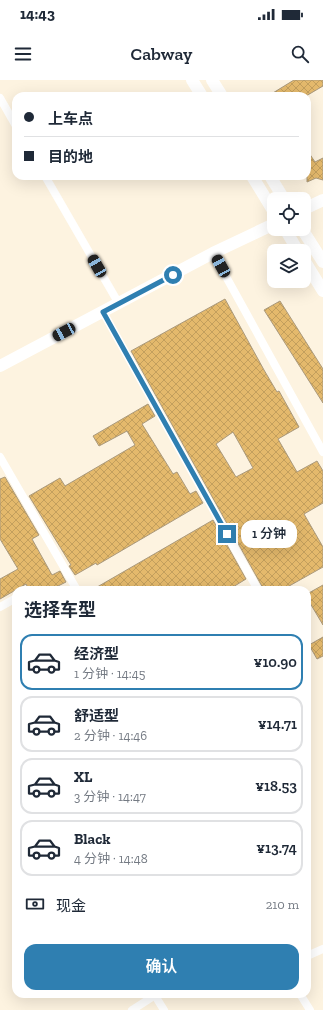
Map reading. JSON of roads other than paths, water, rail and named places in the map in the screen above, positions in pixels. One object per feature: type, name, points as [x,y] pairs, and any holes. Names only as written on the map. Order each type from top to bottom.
[{"type":"street","points":[[192,80],[200,92]]},
{"type":"street","points":[[212,80],[220,92]]},
{"type":"street","points":[[0,98],[12,119]]},
{"type":"street","points":[[47,180],[119,304]]},
{"type":"street","points":[[254,180],[267,201]]},
{"type":"street","points":[[272,180],[280,192]]},
{"type":"street","points":[[311,206],[323,200]]},
{"type":"street","points":[[0,366],[213,253],[267,227]]},
{"type":"street","points":[[306,236],[323,262]]},
{"type":"street","points":[[213,253],[323,452]]},
{"type":"street","points":[[311,271],[323,291]]},
{"type":"street","points":[[103,312],[256,586]]},
{"type":"street","points":[[0,457],[75,586]]},
{"type":"street","points":[[0,607],[12,600]]},
{"type":"street","points":[[311,954],[323,949]]},
{"type":"street","points":[[132,1010],[149,998]]},
{"type":"street","points":[[157,998],[164,1010]]},
{"type":"street","points":[[302,998],[310,1010]]}]
